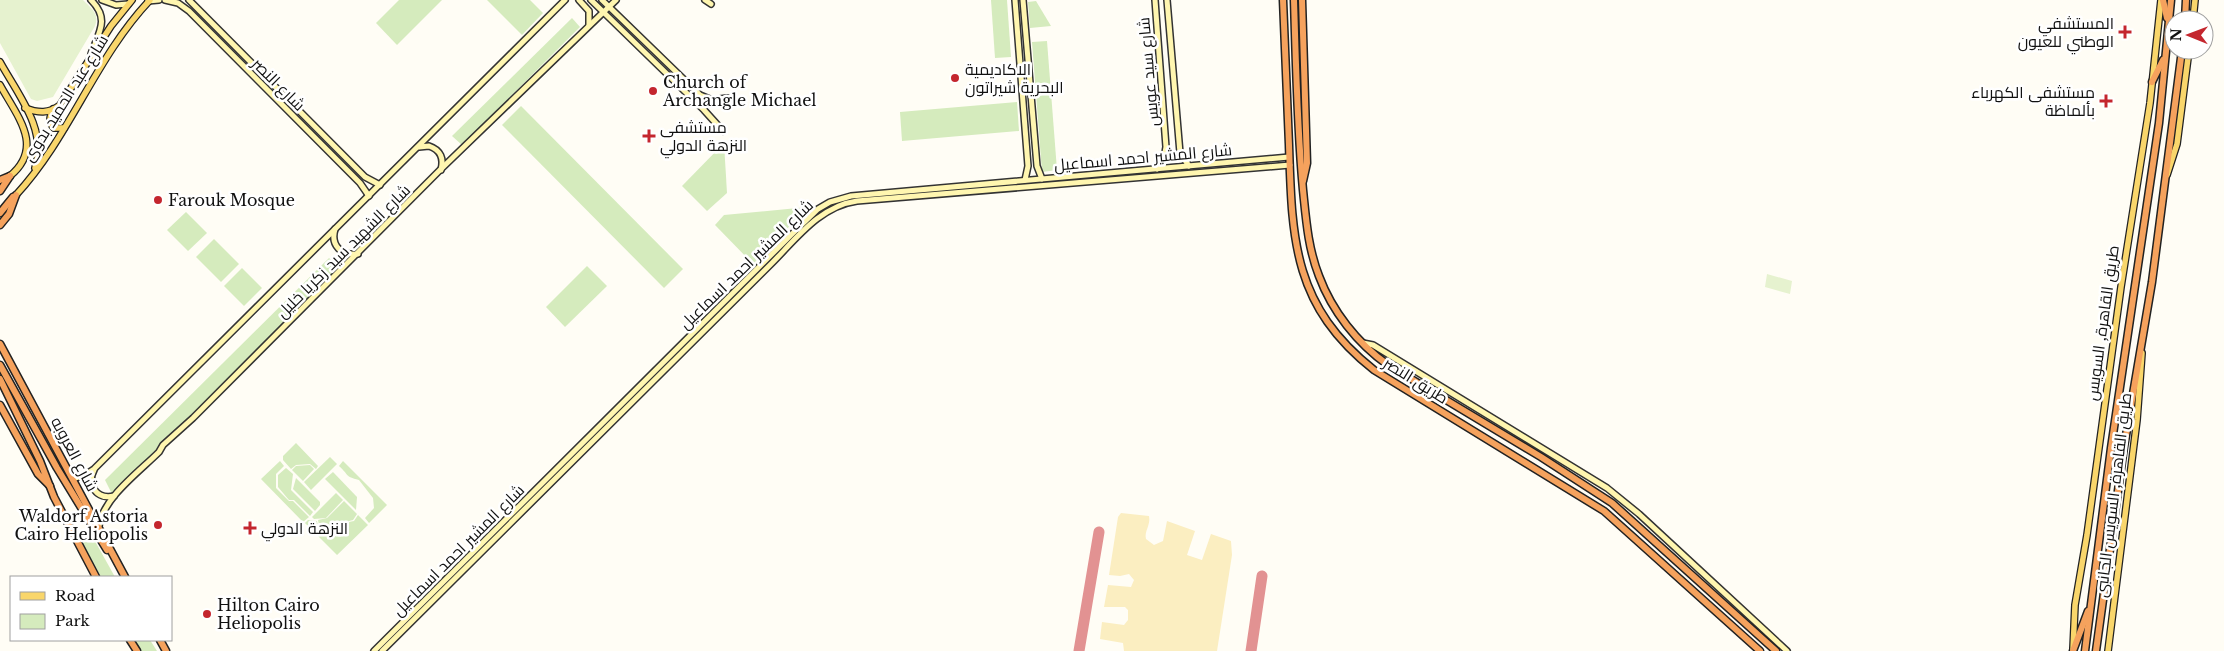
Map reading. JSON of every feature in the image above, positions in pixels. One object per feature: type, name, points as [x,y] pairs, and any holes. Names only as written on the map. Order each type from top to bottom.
[{"type":"highway","name":"طريق النصر","points":[[1283,0],[1292,223],[1301,269],[1318,307],[1333,330],[1374,370],[1493,448],[1615,520],[1760,651]]},
{"type":"highway","name":"طريق النصر","points":[[1294,0],[1300,158],[1310,246],[1320,277],[1334,307],[1363,343],[1388,365],[1543,454],[1622,511],[1776,651]]},
{"type":"highway","points":[[1302,0],[1307,163],[1302,183]]},
{"type":"highway","points":[[2152,82],[2164,58]]},
{"type":"highway","name":"طريق القاهرة, السويس","points":[[2085,651],[2112,439],[2159,123],[2165,60]]},
{"type":"highway","points":[[2096,651],[2124,447],[2140,342],[2152,282],[2181,60]]},
{"type":"highway","points":[[0,180],[10,176]]},
{"type":"highway","points":[[0,185],[10,176]]},
{"type":"highway","name":"شارع عبد الحميد بدوى","points":[[0,191],[10,176]]},
{"type":"highway","points":[[0,213],[16,195]]},
{"type":"highway","points":[[0,225],[9,214],[16,195]]},
{"type":"highway","name":"شارع عبد الحميد بدوى","points":[[0,206],[16,195]]},
{"type":"highway","name":"شارع العروبه","points":[[0,344],[125,576]]},
{"type":"highway","points":[[0,365],[57,468],[104,546],[118,564]]},
{"type":"highway","name":"شارع العروبه","points":[[0,379],[40,461],[50,486],[95,576]]},
{"type":"highway","points":[[0,405],[38,474],[50,486]]},
{"type":"highway","points":[[2073,651],[2091,606]]},
{"type":"main road","name":"طريق القاهرة, السويس","points":[[2073,651],[2075,605],[2088,536],[2098,451],[2152,82],[2162,0]]},
{"type":"main road","name":"شارع عبد الحميد بدوى","points":[[16,195],[33,175],[64,128],[114,45],[149,1]]},
{"type":"main road","name":"شارع عبد الحميد بدوى","points":[[25,108],[38,112],[53,109],[63,101],[130,2]]},
{"type":"main road","points":[[2164,179],[2172,163],[2177,144],[2188,60]]},
{"type":"main road","points":[[0,62],[34,124],[38,139],[38,156],[33,175]]},
{"type":"main road","points":[[0,85],[25,132],[28,144],[23,162],[10,176]]},
{"type":"main road","points":[[53,109],[50,122],[58,129],[64,128]]},
{"type":"main road","name":"طريق القاهرة, السويس الجانبى","points":[[2108,651],[2137,420],[2142,361],[2140,342]]},
{"type":"street","points":[[89,60],[102,22],[99,9],[91,0]]},
{"type":"street","points":[[149,1],[159,0]]},
{"type":"street","name":"شارع النصر","points":[[165,0],[177,2],[196,17],[360,183],[369,196]]},
{"type":"street","name":"شارع النصر","points":[[189,0],[365,177],[380,185]]},
{"type":"street","name":"شارع الشهيد سيد زكريا خليل","points":[[73,479],[94,469],[565,0]]},
{"type":"street","points":[[579,0],[590,13],[589,25]]},
{"type":"street","points":[[590,0],[704,110],[723,131]]},
{"type":"street","points":[[602,0],[700,95],[712,100],[727,98]]},
{"type":"street","name":"شارع الشهيد سيد زكريا خليل","points":[[99,526],[104,509],[159,452],[163,445],[193,418],[440,170],[616,0]]},
{"type":"street","points":[[705,0],[711,4]]},
{"type":"street","points":[[1015,0],[1028,166],[1025,180]]},
{"type":"street","points":[[1023,0],[1037,166],[1042,179]]},
{"type":"street","name":"شارع سيد عويس","points":[[1155,0],[1166,153]]},
{"type":"street","points":[[1167,0],[1180,153],[1189,166]]},
{"type":"street","points":[[99,9],[106,8],[103,1]]},
{"type":"street","points":[[103,1],[116,4],[130,2]]},
{"type":"street","points":[[1022,88],[1030,87]]},
{"type":"street","points":[[1023,99],[1031,99]]},
{"type":"street","points":[[704,110],[710,106],[712,100]]},
{"type":"street","points":[[418,148],[429,146],[436,149],[442,159],[440,170]]},
{"type":"street","points":[[1157,169],[1166,153],[1173,157],[1180,153]]},
{"type":"street","name":"شارع المشير احمد اسماعيل","points":[[374,651],[808,218],[830,202],[851,196],[1289,157]]},
{"type":"street","points":[[1274,158],[1277,162],[1275,166]]},
{"type":"street","name":"شارع المشير احمد اسماعيل","points":[[382,651],[819,216],[840,204],[1290,165]]},
{"type":"street","points":[[1109,173],[1109,180]]},
{"type":"street","points":[[360,183],[365,182],[365,177]]},
{"type":"street","points":[[336,229],[334,242],[338,249],[349,255],[358,254]]},
{"type":"street","points":[[674,351],[679,356]]},
{"type":"street","points":[[1543,454],[1585,474],[1628,504],[1787,651]]},
{"type":"street","points":[[94,469],[90,480],[94,491],[104,497],[116,495]]},
{"type":"green space","points":[[0,0],[83,0],[96,15],[95,26],[53,97],[37,101],[31,99],[0,43]]},
{"type":"green space","points":[[399,0],[442,0],[397,45],[376,23]]},
{"type":"green space","points":[[487,0],[530,0],[543,13],[522,35]]},
{"type":"green space","points":[[991,0],[1007,0],[1011,57],[995,58]]},
{"type":"green space","points":[[1036,1],[1051,26],[1030,28],[1028,2]]},
{"type":"green space","points":[[572,18],[580,27],[462,145],[452,136]]},
{"type":"green space","points":[[1047,41],[1057,170],[1042,172],[1032,42]]},
{"type":"green space","points":[[1017,102],[1019,131],[902,141],[900,112]]},
{"type":"green space","points":[[521,106],[683,269],[664,288],[502,125]]},
{"type":"green space","points":[[724,143],[727,193],[707,211],[682,186]]},
{"type":"green space","points":[[808,207],[753,264],[715,225],[724,215]]},
{"type":"green space","points":[[186,212],[207,233],[188,251],[167,230]]},
{"type":"green space","points":[[214,239],[239,264],[221,282],[196,257]]},
{"type":"green space","points":[[329,258],[339,267],[113,496],[105,480]]},
{"type":"green space","points":[[587,266],[607,286],[565,327],[546,307]]},
{"type":"green space","points":[[242,268],[262,288],[244,306],[224,286]]},
{"type":"green space","points":[[1767,274],[1792,281],[1790,294],[1765,287]]},
{"type":"green space","points":[[296,443],[318,466],[316,469],[310,464],[296,465],[291,469],[283,460],[283,456]]},
{"type":"green space","points":[[330,457],[337,464],[311,490],[304,482]]},
{"type":"green space","points":[[280,461],[284,466],[276,474],[276,488],[309,517],[303,522],[261,479]]},
{"type":"green space","points":[[343,461],[387,505],[369,523],[365,518],[374,508],[373,498],[359,480],[349,476],[339,466]]},
{"type":"green space","points":[[310,465],[314,469],[303,481],[292,470],[296,466]]},
{"type":"green space","points":[[286,468],[293,474],[291,490],[313,512],[310,516],[294,500],[289,500],[278,487],[278,475]]},
{"type":"green space","points":[[333,472],[357,497],[356,510],[325,479]]},
{"type":"green space","points":[[296,478],[320,502],[315,511],[293,489]]},
{"type":"green space","points":[[336,493],[343,500],[326,518],[314,519],[312,517]]},
{"type":"green space","points":[[344,501],[357,514],[353,520],[349,521],[341,529],[330,529],[326,525],[319,525],[318,520],[327,518]]},
{"type":"green space","points":[[358,515],[368,525],[337,555],[305,523],[308,520],[317,521],[318,527],[325,527],[330,531],[341,530],[349,522],[354,521]]},
{"type":"green space","points":[[91,534],[114,576],[100,576],[82,542]]},
{"type":"green space","points":[[135,641],[151,641],[157,651],[140,651]]},
{"type":"sand","points":[[1121,513],[1149,516],[1146,539],[1154,545],[1163,541],[1167,521],[1195,531],[1187,555],[1202,560],[1211,534],[1231,541],[1232,555],[1217,651],[1124,651],[1123,643],[1100,639],[1102,622],[1124,625],[1128,620],[1128,610],[1125,607],[1104,607],[1108,585],[1131,587],[1134,580],[1129,574],[1120,576],[1109,575],[1118,517]]},
{"type":"taxiway","points":[[1079,651],[1099,532]]},
{"type":"taxiway","points":[[1251,651],[1262,576]]},
{"type":"place","name":"المستشفي الوطني للعيون","points":[[2125,32]]},
{"type":"place","name":"الاكاديمية البحرية شيراتون","points":[[955,78]]},
{"type":"place","name":"Church of Archangle Michael","points":[[653,91]]},
{"type":"place","name":"مستشفى الكهرباء بألماظة","points":[[2106,101]]},
{"type":"place","name":"مستشفى النزهة الدولي","points":[[649,136]]},
{"type":"place","name":"Farouk Mosque","points":[[158,200]]},
{"type":"place","name":"Waldorf Astoria Cairo Heliopolis","points":[[158,525]]},
{"type":"place","name":"النزهة الدولي","points":[[250,528]]},
{"type":"place","name":"Hilton Cairo Heliopolis","points":[[207,614]]}]
